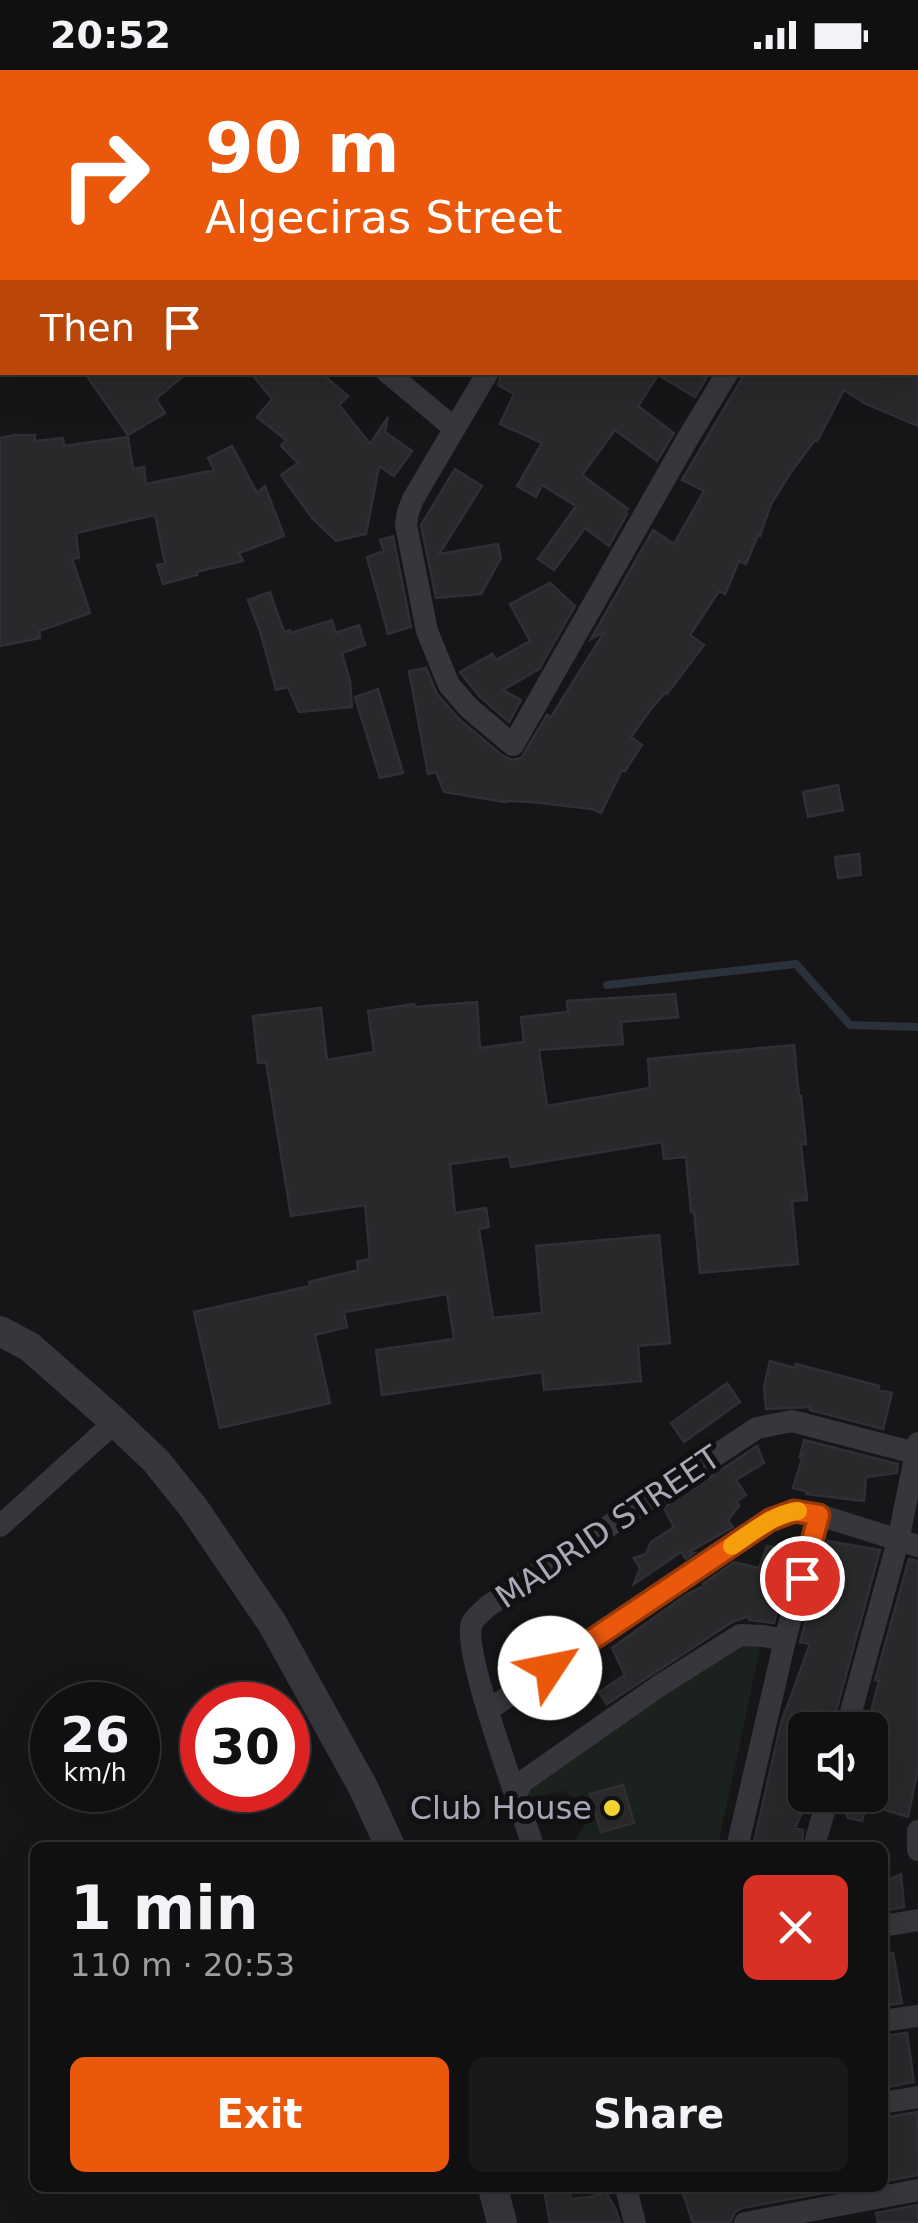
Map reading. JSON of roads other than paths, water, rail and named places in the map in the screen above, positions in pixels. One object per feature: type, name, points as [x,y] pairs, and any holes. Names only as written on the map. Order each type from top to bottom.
[{"type":"street","points":[[391,375],[454,428]]},
{"type":"street","points":[[486,375],[413,499],[406,525],[427,631],[449,685],[469,708],[513,745],[726,375]]},
{"type":"street","points":[[0,1331],[30,1347],[115,1422],[156,1461],[193,1507],[272,1622],[363,1786],[387,1842]]},
{"type":"street","name":"MADRID STREET","points":[[532,1842],[469,1641],[472,1622],[488,1606],[757,1428],[792,1421],[917,1448]]},
{"type":"street","points":[[0,1526],[115,1422]]},
{"type":"street","points":[[852,1712],[908,1544],[917,1448]]},
{"type":"street","points":[[488,1710],[770,1520],[794,1511],[819,1515],[908,1544]]},
{"type":"street","points":[[738,1842],[785,1640],[819,1515]]},
{"type":"street","points":[[516,1794],[522,1782],[659,1686],[740,1635],[785,1640]]},
{"type":"street","points":[[816,1842],[824,1812]]},
{"type":"street","points":[[918,1831],[918,1850]]},
{"type":"street","points":[[888,1925],[918,1920]]},
{"type":"street","points":[[888,2019],[918,2016]]},
{"type":"street","points":[[888,2102],[918,2097]]},
{"type":"street","points":[[745,2223],[918,2190]]},
{"type":"street","points":[[494,2192],[502,2223]]},
{"type":"street","points":[[627,2192],[634,2223]]},
{"type":"waterway","points":[[607,985],[796,964],[850,1025],[918,1027]]},
{"type":"place","name":"Club House","points":[[612,1808]]}]
